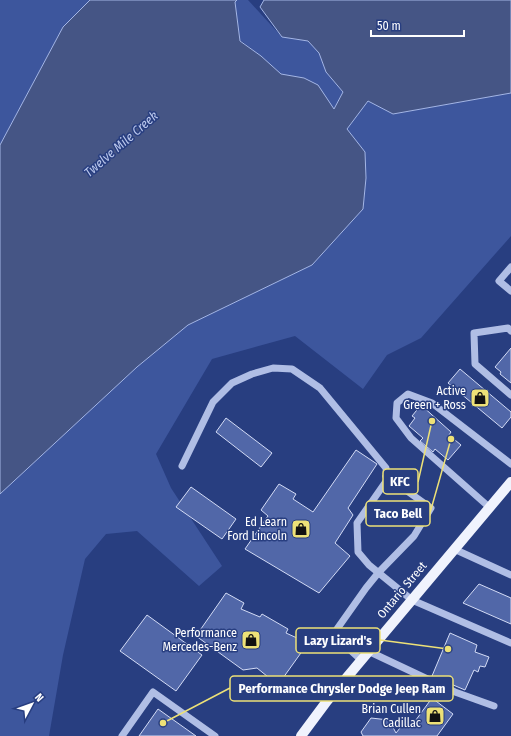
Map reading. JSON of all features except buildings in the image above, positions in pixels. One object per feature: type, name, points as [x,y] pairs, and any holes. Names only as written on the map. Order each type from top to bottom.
[{"type":"main road","name":"Ontario Street","points":[[301,736],[327,701],[368,651],[511,482]]},
{"type":"lane","points":[[511,267],[499,281],[511,291]]},
{"type":"lane","points":[[511,331],[508,328],[474,333],[475,364],[511,395]]},
{"type":"lane","points":[[182,466],[213,402],[232,382],[273,368],[292,369],[320,388],[386,468],[387,480],[357,523],[358,552],[369,565],[412,600],[511,643]]},
{"type":"lane","points":[[489,508],[411,438],[396,418],[397,403],[408,394],[432,403],[511,464]]},
{"type":"lane","points":[[361,660],[335,636],[337,629],[379,572],[414,536],[431,508],[386,476]]},
{"type":"lane","points":[[454,549],[511,575]]},
{"type":"lane","points":[[368,651],[455,692],[494,706]]},
{"type":"lane","points":[[122,736],[153,692],[215,736]]},
{"type":"shaded area","points":[[0,0],[90,0],[63,27],[0,145]]},
{"type":"shaded area","points":[[237,0],[248,0],[282,37],[308,41],[319,53],[326,72],[343,92],[334,109],[304,78],[281,74],[240,40],[235,2]]},
{"type":"shaded area","points":[[511,93],[511,236],[421,338],[387,355],[363,389],[295,336],[212,359],[156,454],[171,488],[222,566],[199,586],[137,531],[106,534],[85,559],[63,655],[49,736],[0,736],[0,494],[137,367],[188,325],[312,265],[363,209],[366,178],[365,153],[347,129],[368,101],[393,114]]},
{"type":"water","name":"Twelve Mile Creek","points":[[90,0],[237,0],[235,2],[240,41],[261,56],[281,74],[304,78],[318,85],[334,109],[343,92],[326,72],[319,53],[308,41],[282,37],[260,7],[264,0],[511,0],[511,93],[393,114],[368,101],[347,129],[365,152],[366,178],[363,209],[312,265],[188,325],[137,367],[0,494],[0,145],[63,27]]},
{"type":"place","name":"Active Green + Ross","points":[[480,398]]},
{"type":"place","name":"KFC","points":[[432,421]]},
{"type":"place","name":"Taco Bell","points":[[451,439]]},
{"type":"place","name":"Ed Learn Ford Lincoln","points":[[301,529]]},
{"type":"place","name":"Performance Mercedes-Benz","points":[[251,640]]},
{"type":"place","name":"Lazy Lizard's","points":[[448,649]]},
{"type":"place","name":"Brian Cullen Cadillac","points":[[435,716]]},
{"type":"place","name":"Performance Chrysler Dodge Jeep Ram","points":[[163,723]]}]
